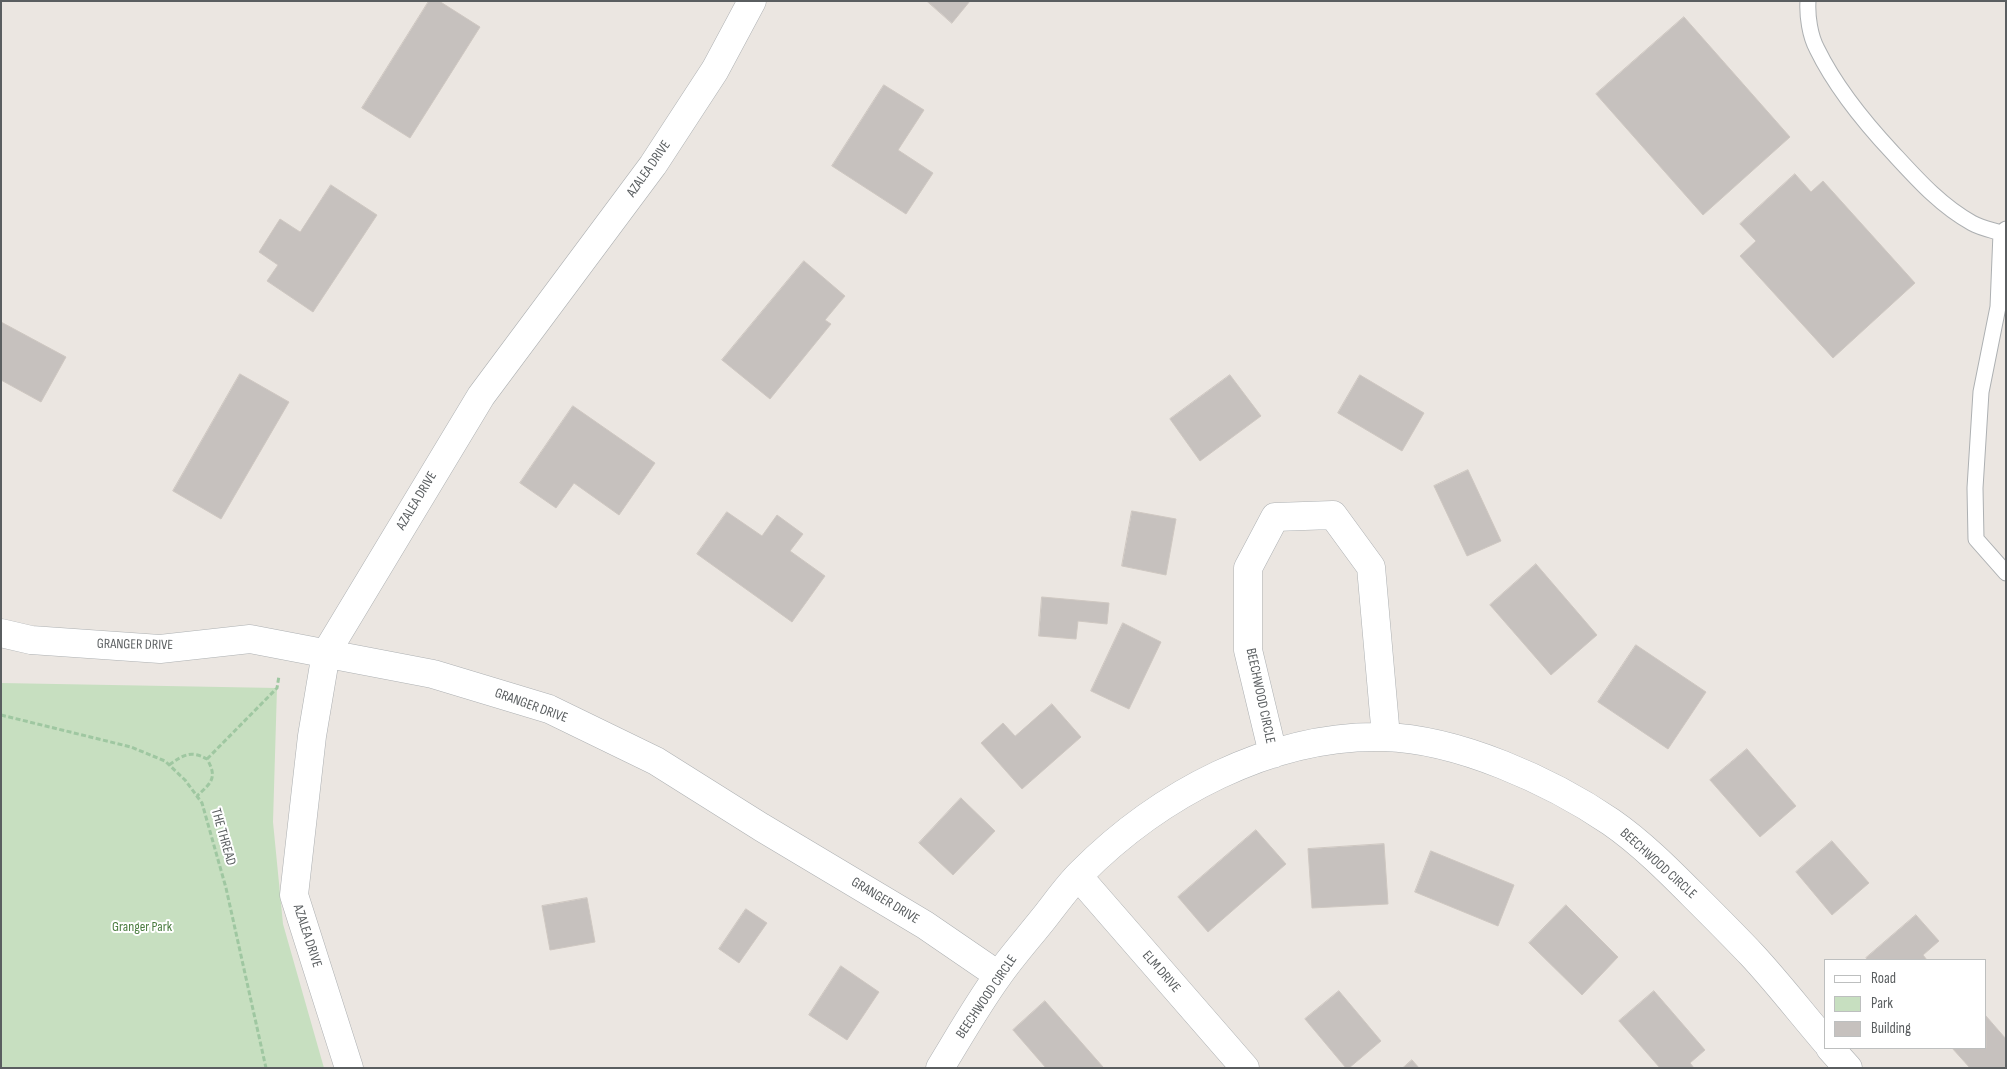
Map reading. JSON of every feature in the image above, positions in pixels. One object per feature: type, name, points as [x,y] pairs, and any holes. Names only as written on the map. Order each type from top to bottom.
[{"type":"street","name":"AZALEA DRIVE","points":[[349,1068],[294,895],[312,736],[326,653],[481,396],[653,166],[716,70],[752,1]]},
{"type":"street","name":"BEECHWOOD CIRCLE","points":[[1273,754],[1248,650],[1248,568],[1275,518],[1333,515],[1370,567],[1386,737]]},
{"type":"street","name":"GRANGER DRIVE","points":[[1,633],[31,640],[160,649],[250,638],[434,674],[549,709],[656,760],[769,832],[925,925],[998,975]]},
{"type":"street","name":"BEECHWOOD CIRCLE","points":[[940,1068],[998,975],[1078,876],[1111,844],[1148,816],[1180,796],[1229,770],[1273,754],[1310,744],[1348,738],[1386,737],[1426,743],[1455,750],[1503,765],[1577,800],[1613,824],[1646,850],[1677,879],[1754,957],[1824,1040]]},
{"type":"street","name":"ELM DRIVE","points":[[1078,876],[1245,1068]]},
{"type":"street","points":[[1831,1049],[1848,1068]]},
{"type":"lane","points":[[1808,1],[1808,11],[1816,48],[1836,82],[1863,121],[1922,185],[1953,211],[1974,224],[2003,231],[1998,307],[1981,392],[1974,488],[1976,539],[2006,573]]},
{"type":"path","points":[[207,759],[277,688],[284,646]]},
{"type":"path","name":"THE THREAD","points":[[1,715],[130,746],[165,761],[185,780],[202,803],[226,888],[266,1068]]},
{"type":"path","points":[[169,765],[184,755],[193,753],[207,759],[213,774],[212,780],[197,796]]},
{"type":"green space","name":"Granger Park","points":[[1,683],[277,688],[273,822],[283,924],[324,1068],[1,1068]]},
{"type":"building","points":[[429,1],[439,1],[480,27],[410,138],[362,108]]},
{"type":"building","points":[[927,1],[970,1],[952,23]]},
{"type":"building","points":[[1684,17],[1790,137],[1703,215],[1596,94]]},
{"type":"building","points":[[884,85],[924,110],[898,150],[933,173],[906,214],[832,166]]},
{"type":"building","points":[[1795,174],[1811,192],[1823,181],[1915,283],[1833,358],[1740,256],[1756,241],[1740,224]]},
{"type":"building","points":[[331,185],[377,215],[313,312],[267,281],[278,265],[259,252],[280,219],[300,232]]},
{"type":"building","points":[[804,261],[845,296],[825,320],[831,324],[770,399],[722,360]]},
{"type":"building","points":[[1,322],[66,357],[41,402],[1,380]]},
{"type":"building","points":[[240,374],[289,402],[221,519],[173,491]]},
{"type":"building","points":[[1230,375],[1261,416],[1200,461],[1170,419]]},
{"type":"building","points":[[1360,375],[1424,413],[1402,451],[1338,413]]},
{"type":"building","points":[[573,406],[655,463],[619,515],[574,483],[556,508],[520,483]]},
{"type":"building","points":[[1468,470],[1501,541],[1467,556],[1434,486]]},
{"type":"building","points":[[1132,511],[1176,519],[1166,575],[1122,566]]},
{"type":"building","points":[[727,512],[762,536],[777,515],[803,534],[790,551],[825,576],[792,622],[697,554]]},
{"type":"building","points":[[1536,564],[1597,635],[1551,675],[1490,605]]},
{"type":"building","points":[[1042,597],[1109,603],[1107,624],[1078,621],[1076,639],[1039,636]]},
{"type":"building","points":[[1123,623],[1161,642],[1129,709],[1091,691]]},
{"type":"building","points":[[1636,645],[1706,692],[1668,749],[1598,702]]},
{"type":"building","points":[[1052,704],[1081,737],[1022,789],[981,743],[1003,723],[1015,736]]},
{"type":"building","points":[[1747,749],[1796,806],[1760,837],[1710,780]]},
{"type":"building","points":[[961,798],[995,831],[953,875],[919,843]]},
{"type":"building","points":[[1256,830],[1286,864],[1208,932],[1178,897]]},
{"type":"building","points":[[1832,841],[1869,883],[1832,915],[1796,872]]},
{"type":"building","points":[[1384,844],[1388,904],[1312,908],[1308,849]]},
{"type":"building","points":[[1431,851],[1514,885],[1498,926],[1415,892]]},
{"type":"building","points":[[587,898],[595,942],[550,950],[542,906]]},
{"type":"building","points":[[1566,905],[1618,957],[1582,995],[1529,943]]},
{"type":"building","points":[[746,909],[767,923],[739,963],[719,949]]},
{"type":"building","points":[[1916,915],[1939,941],[1923,955],[1926,959],[1866,958]]},
{"type":"building","points":[[841,966],[879,992],[847,1040],[809,1015]]},
{"type":"building","points":[[1339,991],[1381,1041],[1349,1068],[1346,1068],[1305,1019]]},
{"type":"building","points":[[1654,991],[1705,1050],[1690,1063],[1694,1068],[1660,1068],[1619,1021]]},
{"type":"building","points":[[1045,1001],[1103,1067],[1046,1068],[1013,1030]]},
{"type":"building","points":[[1987,1017],[2006,1039],[2006,1068],[1970,1068],[1953,1049],[1987,1049]]},
{"type":"building","points":[[1412,1060],[1419,1068],[1403,1068]]}]
